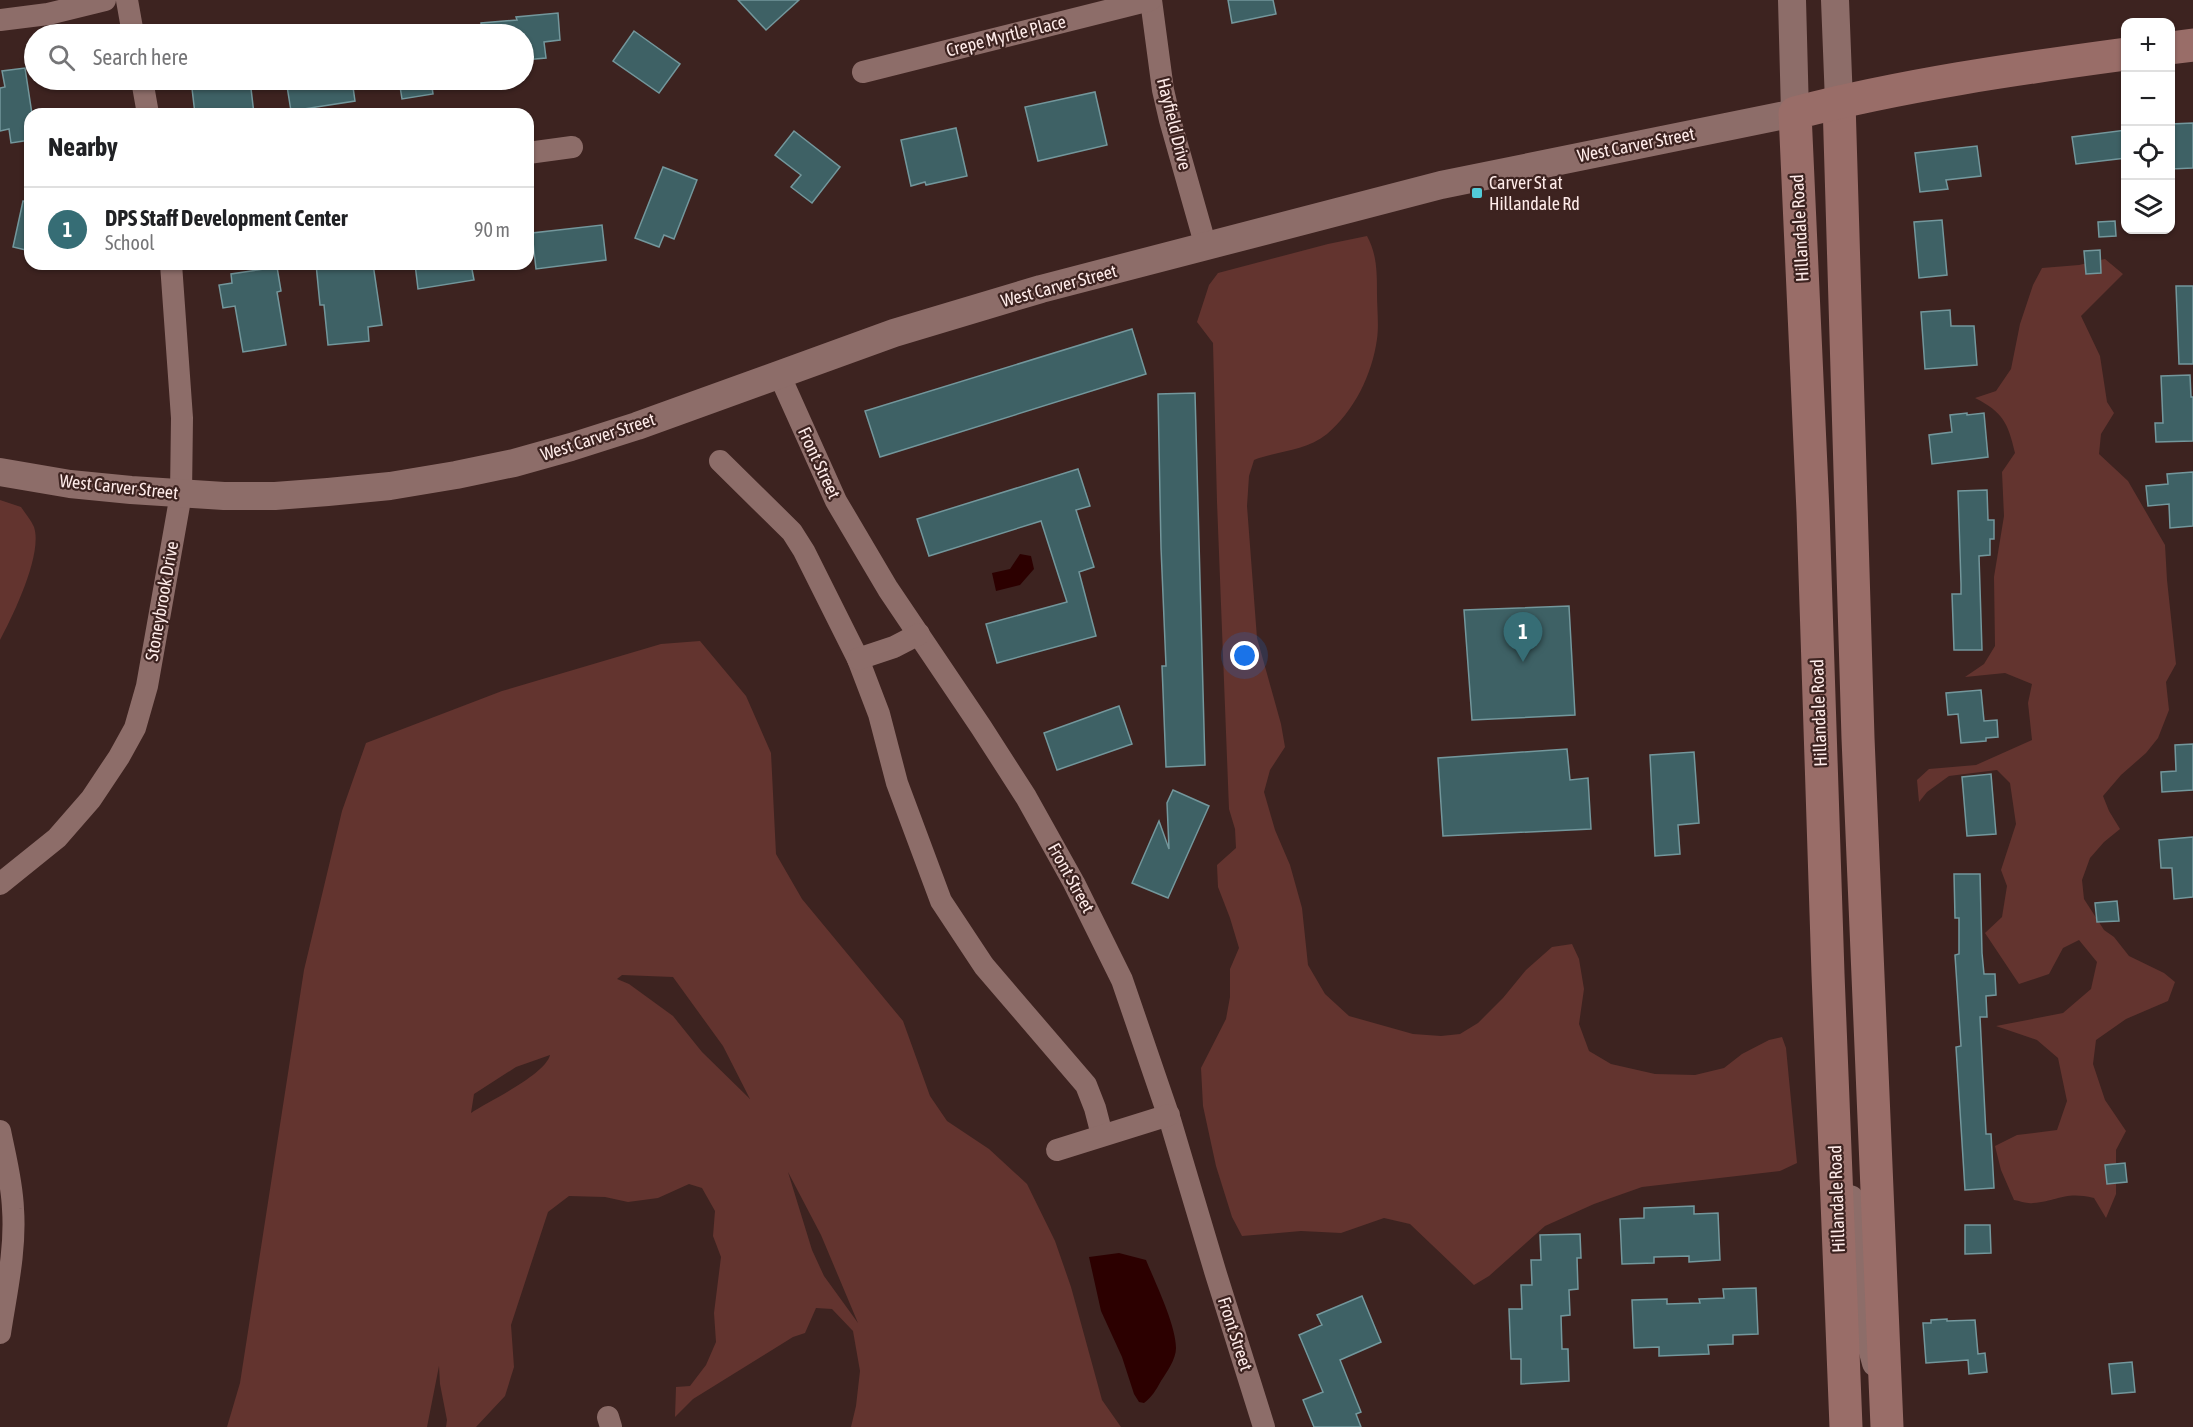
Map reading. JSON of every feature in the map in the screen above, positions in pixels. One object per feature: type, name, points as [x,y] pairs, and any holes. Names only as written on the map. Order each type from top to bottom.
[{"type":"main road","points":[[2175,47],[2193,45]]},
{"type":"main road","name":"West Carver Street","points":[[1795,113],[1839,102],[1991,74],[2121,55]]},
{"type":"main road","points":[[1839,102],[1857,726],[1887,1427]]},
{"type":"main road","name":"Hillandale Road","points":[[1795,113],[1813,512],[1837,1197],[1851,1419]]},
{"type":"street","points":[[0,20],[48,14],[105,0]]},
{"type":"street","points":[[127,0],[131,24]]},
{"type":"street","name":"Crepe Myrtle Place","points":[[863,72],[1150,0]]},
{"type":"street","name":"Hayfield Drive","points":[[1150,0],[1163,90],[1206,247]]},
{"type":"street","name":"Hillandale Road","points":[[1792,0],[1795,113]]},
{"type":"street","points":[[1834,0],[1839,102]]},
{"type":"street","points":[[144,90],[147,108]]},
{"type":"street","name":"West Carver Street","points":[[0,472],[70,484],[181,494],[275,496],[390,486],[514,464],[637,426],[916,326],[1041,290],[1441,185],[1795,113]]},
{"type":"street","points":[[534,152],[572,147]]},
{"type":"street","name":"Stoneybrook Drive","points":[[0,884],[64,830],[91,799],[135,728],[147,686],[181,494],[182,418],[171,270]]},
{"type":"street","name":"Front Street","points":[[779,374],[836,501],[888,589],[1026,797],[1074,883],[1122,980],[1169,1115],[1264,1427]]},
{"type":"street","points":[[720,461],[792,532],[798,542],[858,658],[879,714],[901,792],[941,902],[984,966],[1086,1085],[1102,1135]]},
{"type":"street","points":[[858,658],[894,647],[919,634]]},
{"type":"street","points":[[1057,1150],[1169,1115]]},
{"type":"street","points":[[0,1131],[12,1188],[14,1212],[0,1334]]},
{"type":"street","points":[[1837,1197],[1850,1198],[1858,1214],[1867,1329],[1885,1394]]},
{"type":"shaded area","points":[[1367,236],[1376,264],[1378,328],[1375,352],[1366,379],[1346,415],[1327,434],[1310,444],[1254,460],[1249,476],[1247,506],[1257,638],[1281,724],[1285,747],[1270,770],[1264,792],[1275,830],[1290,865],[1302,908],[1308,965],[1325,994],[1349,1016],[1413,1034],[1441,1036],[1460,1034],[1478,1023],[1526,970],[1552,947],[1572,944],[1579,959],[1584,989],[1579,1024],[1589,1051],[1611,1064],[1655,1074],[1695,1075],[1724,1068],[1742,1054],[1769,1040],[1782,1037],[1786,1048],[1797,1163],[1780,1171],[1642,1187],[1594,1204],[1545,1226],[1489,1276],[1474,1285],[1410,1224],[1384,1218],[1341,1233],[1301,1231],[1242,1236],[1232,1217],[1216,1166],[1203,1106],[1201,1068],[1226,1019],[1230,997],[1230,969],[1239,948],[1218,887],[1217,865],[1236,848],[1235,829],[1229,809],[1213,343],[1197,322],[1209,285],[1218,273]]},
{"type":"shaded area","points":[[2105,259],[2123,274],[2081,316],[2100,356],[2107,402],[2114,413],[2101,434],[2099,454],[2128,481],[2165,545],[2176,664],[2166,682],[2169,710],[2158,738],[2103,796],[2120,829],[2090,858],[2082,880],[2084,899],[2104,930],[2114,937],[2129,956],[2164,973],[2175,982],[2168,1001],[2126,1019],[2096,1040],[2093,1064],[2105,1100],[2126,1131],[2116,1150],[2116,1194],[2106,1218],[2094,1198],[2084,1196],[2068,1196],[2031,1203],[2014,1200],[2001,1170],[1995,1146],[2017,1135],[2057,1130],[2067,1101],[2058,1058],[2037,1040],[1996,1026],[2063,1013],[2091,989],[2097,962],[2079,940],[2063,948],[2049,974],[2019,984],[1985,933],[2002,917],[2007,886],[2001,870],[2016,824],[2010,783],[1997,770],[1949,776],[1927,792],[1919,802],[1917,780],[1929,769],[1976,765],[2032,740],[2028,703],[2032,684],[2005,673],[1965,677],[1984,664],[1995,646],[1994,577],[2004,516],[2002,472],[2015,453],[2003,420],[1992,408],[1975,398],[1996,391],[2011,369],[2020,324],[2033,285],[2042,268],[2079,265]]},
{"type":"shaded area","points":[[0,500],[21,507],[34,527],[36,539],[31,568],[25,585],[0,640]]},
{"type":"shaded area","points":[[1020,554],[1031,556],[1034,569],[1020,585],[996,591],[992,573],[1010,569]]},
{"type":"shaded area","points":[[700,641],[746,696],[771,753],[776,854],[802,899],[903,1021],[930,1096],[947,1121],[989,1149],[1027,1184],[1055,1241],[1071,1287],[1102,1400],[1121,1427],[851,1427],[860,1371],[853,1331],[832,1309],[816,1308],[805,1333],[793,1337],[693,1399],[675,1417],[676,1387],[690,1386],[706,1365],[716,1342],[714,1313],[721,1257],[713,1236],[715,1211],[702,1188],[689,1184],[658,1198],[628,1202],[605,1197],[569,1196],[548,1212],[511,1325],[514,1367],[505,1396],[476,1427],[446,1427],[439,1366],[427,1427],[227,1427],[240,1383],[304,970],[342,811],[366,743],[502,691],[661,644]],"holes":[[[622,975],[673,977],[723,1046],[750,1099],[702,1052],[673,1016],[629,984],[617,979]],[[550,1055],[546,1063],[528,1079],[471,1113],[474,1094],[516,1067]],[[788,1172],[821,1235],[858,1323],[824,1276],[812,1250]]]},
{"type":"shaded area","points":[[1119,1253],[1146,1260],[1173,1328],[1175,1339],[1176,1352],[1171,1365],[1154,1393],[1144,1403],[1139,1402],[1134,1394],[1122,1357],[1101,1311],[1089,1257]]},
{"type":"building","points":[[738,0],[799,0],[766,30]]},
{"type":"building","points":[[1228,0],[1273,0],[1276,14],[1232,23]]},
{"type":"building","points":[[558,13],[560,40],[544,42],[546,58],[534,59],[534,24],[481,24],[517,20],[516,17]]},
{"type":"building","points":[[634,31],[680,64],[659,93],[613,61]]},
{"type":"building","points":[[24,68],[24,90],[28,90],[31,108],[24,108],[24,141],[11,143],[9,129],[0,131],[0,88],[5,87],[2,71]]},
{"type":"building","points":[[192,90],[251,90],[253,108],[194,108]]},
{"type":"building","points":[[288,90],[353,90],[355,101],[310,108],[291,108]]},
{"type":"building","points":[[401,90],[432,90],[433,94],[402,99]]},
{"type":"building","points":[[1095,92],[1107,145],[1038,161],[1025,107]]},
{"type":"building","points":[[2193,123],[2193,168],[2175,169],[2175,124]]},
{"type":"building","points":[[956,128],[967,176],[911,186],[901,140]]},
{"type":"building","points":[[794,131],[840,167],[812,203],[791,187],[801,175],[775,155]]},
{"type":"building","points":[[2121,131],[2121,159],[2076,164],[2072,137]]},
{"type":"building","points":[[1977,146],[1981,176],[1946,180],[1948,189],[1920,192],[1915,153]]},
{"type":"building","points":[[663,167],[697,180],[674,239],[664,235],[659,247],[635,238]]},
{"type":"building","points":[[23,201],[24,201],[24,250],[13,247]]},
{"type":"building","points":[[1942,220],[1947,275],[1919,278],[1914,222]]},
{"type":"building","points":[[2115,221],[2116,236],[2099,237],[2098,222]]},
{"type":"building","points":[[602,225],[606,260],[536,269],[534,233]]},
{"type":"building","points":[[2100,250],[2101,273],[2086,274],[2084,251]]},
{"type":"building","points":[[278,270],[281,291],[277,292],[286,345],[243,352],[235,306],[223,308],[219,285],[232,283],[231,274]]},
{"type":"building","points":[[317,270],[374,270],[382,325],[368,327],[369,341],[328,345],[324,305],[320,305]]},
{"type":"building","points":[[416,270],[472,270],[474,280],[418,289]]},
{"type":"building","points":[[2176,286],[2193,286],[2193,364],[2179,364]]},
{"type":"building","points":[[1950,310],[1951,326],[1974,326],[1977,365],[1925,369],[1921,312]]},
{"type":"building","points":[[1132,329],[1146,374],[880,457],[865,411]]},
{"type":"building","points":[[2190,375],[2191,397],[2193,397],[2193,441],[2156,442],[2155,423],[2163,423],[2161,376]]},
{"type":"building","points":[[1195,393],[1205,765],[1166,767],[1162,666],[1166,666],[1158,394]]},
{"type":"building","points":[[1967,413],[1967,415],[1984,413],[1988,457],[1932,464],[1929,435],[1952,432],[1950,415]]},
{"type":"building","points":[[1078,469],[1090,506],[1076,510],[1094,567],[1079,572],[1096,636],[997,663],[986,624],[1067,602],[1041,521],[929,556],[917,519]]},
{"type":"building","points":[[2193,472],[2193,526],[2170,528],[2169,504],[2148,506],[2146,486],[2168,484],[2167,474]]},
{"type":"building","points":[[1987,490],[1988,520],[1994,520],[1994,539],[1990,539],[1990,555],[1979,556],[1982,650],[1954,650],[1952,594],[1961,594],[1958,491]]},
{"type":"building","points":[[1569,606],[1575,715],[1472,720],[1464,610]]},
{"type":"building","points":[[1981,690],[1984,721],[1997,720],[1998,737],[1986,738],[1986,741],[1961,743],[1958,714],[1948,715],[1946,693]]},
{"type":"building","points":[[1119,706],[1132,744],[1057,770],[1044,733]]},
{"type":"building","points":[[2193,744],[2193,790],[2162,792],[2161,772],[2176,771],[2175,745]]},
{"type":"building","points":[[1567,749],[1570,780],[1588,778],[1591,829],[1443,836],[1438,758]]},
{"type":"building","points":[[1694,752],[1699,823],[1678,825],[1680,854],[1655,856],[1650,755]]},
{"type":"building","points":[[1991,774],[1996,834],[1967,836],[1962,777]]},
{"type":"building","points":[[1173,790],[1209,806],[1168,898],[1132,883],[1159,821],[1169,849],[1167,803]]},
{"type":"building","points":[[2193,837],[2193,897],[2174,899],[2172,868],[2161,868],[2159,840]]},
{"type":"building","points":[[1954,874],[1980,874],[1984,974],[1995,974],[1996,995],[1986,996],[1987,1017],[1980,1017],[1986,1134],[1991,1134],[1994,1188],[1965,1190],[1956,1047],[1961,1046],[1955,955],[1959,954],[1959,918],[1955,918]]},
{"type":"building","points":[[2117,901],[2119,921],[2097,922],[2095,903]]},
{"type":"building","points":[[2125,1163],[2127,1182],[2107,1184],[2105,1165]]},
{"type":"building","points":[[1694,1206],[1694,1214],[1718,1213],[1720,1260],[1689,1262],[1689,1256],[1654,1257],[1654,1263],[1622,1264],[1620,1219],[1644,1218],[1644,1208]]},
{"type":"building","points":[[1965,1225],[1990,1225],[1991,1253],[1965,1254]]},
{"type":"building","points":[[1580,1234],[1581,1258],[1577,1258],[1578,1289],[1569,1290],[1570,1315],[1561,1316],[1562,1349],[1568,1349],[1569,1381],[1521,1384],[1521,1359],[1511,1359],[1509,1309],[1522,1309],[1521,1285],[1532,1285],[1531,1260],[1541,1260],[1540,1235]]},
{"type":"building","points":[[1756,1288],[1758,1334],[1733,1335],[1733,1344],[1708,1345],[1709,1354],[1659,1356],[1659,1347],[1634,1348],[1632,1300],[1667,1299],[1667,1304],[1700,1303],[1699,1299],[1724,1298],[1723,1289]]},
{"type":"building","points":[[1362,1296],[1381,1342],[1340,1360],[1361,1412],[1356,1414],[1361,1427],[1314,1427],[1303,1400],[1323,1392],[1299,1335],[1322,1325],[1317,1315]]},
{"type":"building","points":[[1947,1319],[1947,1321],[1975,1320],[1978,1354],[1985,1353],[1987,1372],[1969,1374],[1968,1360],[1926,1363],[1923,1323]]},
{"type":"building","points":[[2132,1362],[2135,1392],[2112,1394],[2109,1364]]},
{"type":"place","name":"Carver St at Hillandale Rd","points":[[1477,193]]},
{"type":"place","name":"DPS Staff Development Center","points":[[1523,662]]}]
